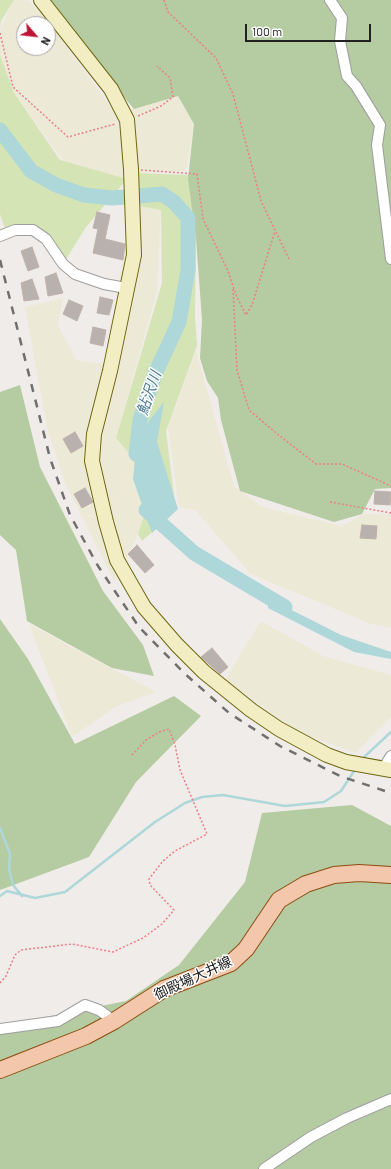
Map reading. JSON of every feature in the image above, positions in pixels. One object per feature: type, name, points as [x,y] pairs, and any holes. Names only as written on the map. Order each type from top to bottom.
[{"type":"main road","name":"御殿場大井線","points":[[0,1070],[86,1036],[114,1021],[164,989],[232,963],[246,949],[279,900],[306,884],[334,875],[359,873],[391,875]]},
{"type":"street","points":[[41,0],[110,89],[127,120],[131,169],[134,255],[110,370],[94,434],[92,461],[106,522],[117,560],[144,607],[177,646],[204,672],[251,710],[279,729],[307,745],[346,762],[381,769],[391,756]]},
{"type":"street","points":[[330,0],[342,18],[340,41],[347,76],[356,86],[380,125],[377,145],[391,259]]},
{"type":"street","points":[[0,236],[15,230],[33,230],[46,239],[63,264],[75,274],[104,284],[126,288]]},
{"type":"street","points":[[0,1028],[58,1021],[85,1005],[99,1010],[114,1021]]},
{"type":"street","points":[[264,1169],[311,1137],[347,1118],[391,1099]]},
{"type":"path","points":[[164,0],[168,12],[216,58],[233,94],[261,201],[289,259]]},
{"type":"path","points":[[0,34],[13,87],[68,137],[127,120],[162,106],[173,97],[170,78],[157,66]]},
{"type":"path","points":[[131,169],[197,174],[203,219],[228,271],[246,315],[252,305],[275,231]]},
{"type":"path","points":[[233,285],[238,370],[249,410],[316,464],[342,464],[391,486]]},
{"type":"path","points":[[330,502],[391,513]]},
{"type":"path","points":[[0,983],[6,976],[15,955],[21,950],[72,944],[113,952],[143,938],[162,924],[174,910],[150,885],[149,879],[163,861],[175,851],[207,834],[180,770],[175,745],[169,729],[159,732],[146,740],[131,756]]},
{"type":"shaded area","points":[[13,0],[27,0],[45,16],[16,16],[16,56],[56,56],[56,32],[116,114],[127,179],[64,162],[10,88],[0,56],[0,31]]},
{"type":"shaded area","points":[[178,96],[194,124],[186,171],[138,173],[129,110]]},
{"type":"shaded area","points":[[139,206],[161,209],[157,291],[116,438],[136,462],[144,520],[122,569],[114,581],[64,480],[47,428],[25,307],[63,298],[58,325],[76,360],[105,364],[132,207]]},
{"type":"shaded area","points":[[196,351],[234,486],[262,507],[342,526],[364,514],[391,514],[391,628],[371,624],[251,574],[195,510],[179,507],[168,428]]},
{"type":"shaded area","points":[[261,621],[323,656],[391,675],[391,717],[356,753],[298,732],[225,680]]},
{"type":"shaded area","points":[[29,624],[156,692],[117,706],[72,737]]},
{"type":"green space","points":[[0,0],[14,0],[1,21],[0,29]]},
{"type":"green space","points":[[43,0],[391,0],[391,488],[375,489],[362,514],[334,522],[240,491],[221,420],[218,398],[207,381],[200,358],[202,320],[196,238],[188,179],[194,124],[178,96],[134,109]]},
{"type":"green space","points":[[0,55],[14,93],[60,160],[127,179],[86,227],[63,264],[33,230],[6,232],[0,214]]},
{"type":"green space","points":[[138,173],[188,175],[196,234],[195,315],[197,346],[166,431],[176,511],[142,541],[138,534],[144,516],[133,458],[116,438],[162,283],[161,210],[139,206]]},
{"type":"green space","points":[[20,385],[40,467],[103,591],[143,645],[154,676],[112,668],[27,621],[16,550],[0,535],[0,392]]},
{"type":"green space","points":[[0,619],[28,659],[75,744],[174,696],[201,716],[136,782],[89,857],[0,890]]},
{"type":"green space","points":[[352,805],[391,826],[391,1169],[0,1169],[0,1026],[126,1001],[179,965],[245,882],[262,813]]},
{"type":"water","points":[[164,402],[157,442],[178,509],[152,533],[133,479],[138,435]]},
{"type":"water","points":[[268,598],[341,635],[391,652],[391,659],[354,652],[268,608]]},
{"type":"building","points":[[97,212],[110,215],[105,239],[125,244],[123,260],[93,253],[98,229],[93,228]]},
{"type":"building","points":[[32,247],[39,267],[28,271],[21,251]]},
{"type":"building","points":[[56,273],[63,293],[48,296],[45,277]]},
{"type":"building","points":[[32,279],[39,299],[24,301],[21,283]]},
{"type":"building","points":[[100,297],[113,300],[109,315],[97,313]]},
{"type":"building","points":[[69,300],[83,306],[77,321],[63,314]]},
{"type":"building","points":[[93,327],[106,330],[103,346],[90,343]]},
{"type":"building","points":[[75,432],[83,446],[71,453],[63,439]]},
{"type":"building","points":[[85,488],[93,502],[82,508],[74,494]]},
{"type":"building","points":[[375,491],[391,492],[390,505],[374,504]]},
{"type":"building","points":[[362,525],[377,526],[376,539],[360,538]]},
{"type":"building","points":[[137,545],[154,565],[145,573],[128,554]]},
{"type":"building","points":[[212,648],[228,667],[220,674],[201,657]]},
{"type":"waterway","name":"鮎沢川","points":[[0,130],[31,171],[56,185],[84,195],[112,198],[162,194],[174,202],[188,218],[188,270],[179,322],[155,374],[140,420],[136,454]]},
{"type":"waterway","name":"鮎沢川","points":[[146,510],[194,553],[285,607]]},
{"type":"waterway","points":[[362,759],[391,732]]},
{"type":"waterway","points":[[0,896],[7,891],[35,898],[65,892],[155,822],[185,803],[202,797],[223,795],[285,806],[324,802],[341,791],[356,768]]},
{"type":"waterway","points":[[0,828],[10,854],[9,869],[13,885],[22,896]]},
{"type":"railway","points":[[0,260],[50,458],[70,515],[98,566],[139,627],[184,673],[229,713],[280,746],[340,776],[391,793]]}]
